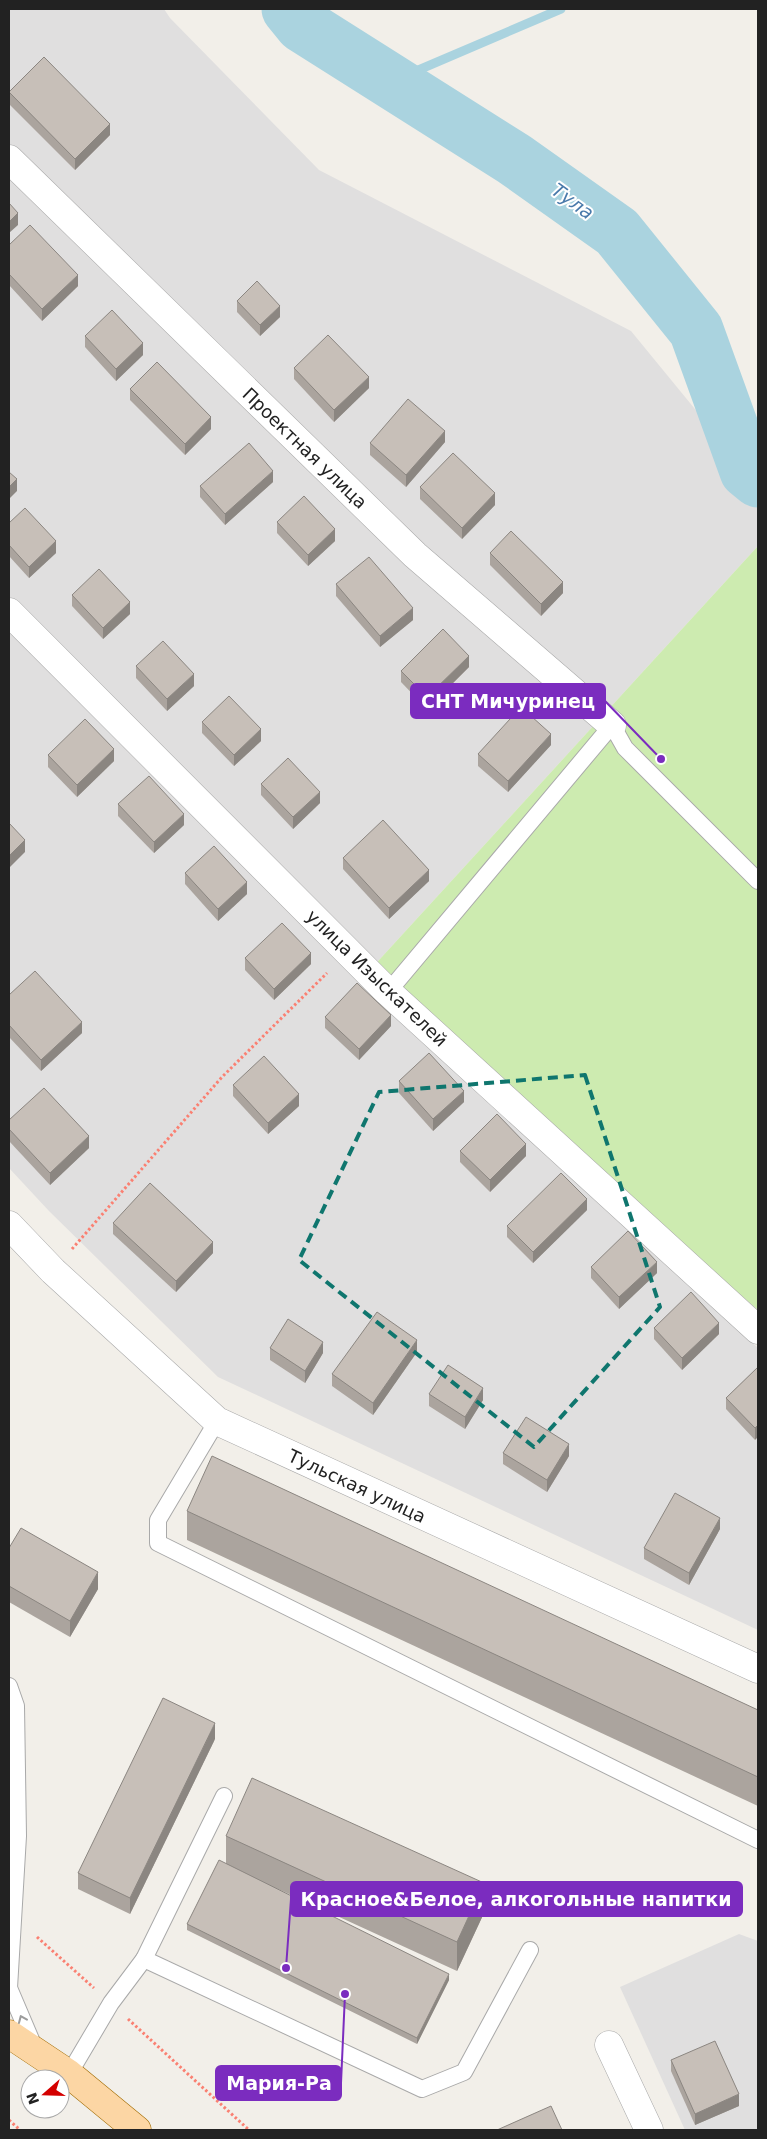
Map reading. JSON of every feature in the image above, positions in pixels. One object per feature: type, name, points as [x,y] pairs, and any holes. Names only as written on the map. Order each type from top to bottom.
[{"type":"main road","points":[[9,2034],[62,2069]]},
{"type":"main road","points":[[70,2075],[137,2130]]},
{"type":"street","name":"Проектная улица","points":[[9,159],[415,555],[612,725]]},
{"type":"street","name":"улица Изыскателей","points":[[9,612],[388,992],[758,1330]]},
{"type":"street","name":"Тульская улица","points":[[9,1225],[53,1271],[217,1421],[758,1669]]},
{"type":"street","points":[[609,2045],[649,2130]]},
{"type":"lane","points":[[388,992],[612,725],[625,748],[758,881]]},
{"type":"lane","points":[[217,1421],[158,1520],[158,1543],[758,1840]]},
{"type":"lane","points":[[9,1686],[16,1706],[18,1836],[9,1988],[36,2051]]},
{"type":"lane","points":[[70,2072],[111,2003],[144,1959],[224,1796]]},
{"type":"lane","points":[[144,1959],[422,2089],[464,2072],[530,1950]]},
{"type":"path","points":[[53,1271],[222,1077],[332,969],[369,971]]},
{"type":"path","points":[[9,2120],[20,2130]]},
{"type":"highlighted area","points":[[585,1075],[660,1307],[534,1447],[299,1260],[379,1092]]},
{"type":"shaded area","points":[[9,9],[164,9],[170,18],[319,170],[631,331],[758,486],[758,546],[369,971],[758,1348],[758,1630],[218,1377],[49,1211],[9,1168]]},
{"type":"shaded area","points":[[739,1934],[758,1941],[758,2130],[685,2130],[620,1987]]},
{"type":"green space","points":[[758,546],[758,1310],[388,992],[369,971]]},
{"type":"building","points":[[44,57],[110,124],[75,159],[9,92]]},
{"type":"building","points":[[9,203],[18,213],[9,222]]},
{"type":"building","points":[[30,225],[78,275],[42,309],[9,274],[9,245]]},
{"type":"building","points":[[257,281],[280,306],[260,325],[237,301]]},
{"type":"building","points":[[112,310],[143,343],[116,369],[85,336]]},
{"type":"building","points":[[328,335],[369,377],[334,410],[294,368]]},
{"type":"building","points":[[157,362],[211,417],[185,444],[130,389]]},
{"type":"building","points":[[408,399],[445,431],[406,475],[370,443]]},
{"type":"building","points":[[249,443],[273,471],[225,514],[200,486]]},
{"type":"building","points":[[453,453],[495,493],[462,528],[420,487]]},
{"type":"building","points":[[9,472],[17,479],[9,487]]},
{"type":"building","points":[[304,496],[335,529],[308,555],[277,522]]},
{"type":"building","points":[[25,508],[56,541],[29,567],[9,545],[9,523]]},
{"type":"building","points":[[511,531],[563,582],[541,604],[490,553]]},
{"type":"building","points":[[369,557],[413,608],[380,636],[336,584]]},
{"type":"building","points":[[99,569],[130,602],[103,628],[72,595]]},
{"type":"building","points":[[443,629],[469,656],[427,697],[401,671]]},
{"type":"building","points":[[163,641],[194,674],[167,699],[136,666]]},
{"type":"building","points":[[229,696],[261,729],[234,755],[202,722]]},
{"type":"building","points":[[521,707],[551,734],[508,781],[478,754]]},
{"type":"building","points":[[85,719],[114,749],[77,785],[48,755]]},
{"type":"building","points":[[288,758],[320,792],[293,817],[261,784]]},
{"type":"building","points":[[149,776],[184,814],[154,842],[118,804]]},
{"type":"building","points":[[383,820],[429,870],[389,908],[343,858]]},
{"type":"building","points":[[9,823],[25,840],[9,856]]},
{"type":"building","points":[[214,846],[247,882],[218,909],[185,873]]},
{"type":"building","points":[[282,923],[311,953],[274,989],[245,958]]},
{"type":"building","points":[[35,971],[82,1022],[41,1060],[9,1025],[9,995]]},
{"type":"building","points":[[357,983],[391,1015],[359,1049],[325,1017]]},
{"type":"building","points":[[429,1053],[464,1091],[433,1119],[399,1081]]},
{"type":"building","points":[[264,1056],[299,1094],[268,1123],[233,1085]]},
{"type":"building","points":[[44,1088],[89,1136],[50,1173],[9,1129],[9,1120]]},
{"type":"building","points":[[497,1114],[526,1144],[490,1180],[460,1151]]},
{"type":"building","points":[[561,1173],[587,1199],[533,1252],[507,1226]]},
{"type":"building","points":[[150,1183],[213,1242],[176,1281],[113,1223]]},
{"type":"building","points":[[628,1231],[657,1262],[619,1297],[591,1267]]},
{"type":"building","points":[[691,1292],[719,1323],[682,1358],[654,1328]]},
{"type":"building","points":[[377,1312],[417,1340],[373,1403],[332,1374]]},
{"type":"building","points":[[288,1319],[323,1342],[305,1371],[270,1348]]},
{"type":"building","points":[[448,1365],[483,1388],[465,1417],[429,1394]]},
{"type":"building","points":[[758,1367],[758,1425],[755,1428],[726,1398]]},
{"type":"building","points":[[526,1417],[569,1444],[547,1480],[503,1453]]},
{"type":"building","points":[[212,1456],[758,1710],[758,1777],[187,1511]]},
{"type":"building","points":[[675,1493],[720,1518],[689,1573],[644,1548]]},
{"type":"building","points":[[21,1528],[98,1572],[70,1621],[9,1586],[9,1548]]},
{"type":"building","points":[[163,1698],[215,1723],[130,1898],[78,1873]]},
{"type":"building","points":[[252,1778],[484,1883],[457,1942],[226,1836]]},
{"type":"building","points":[[219,1860],[449,1974],[417,2038],[187,1924]]},
{"type":"building","points":[[715,2041],[739,2094],[695,2114],[671,2060]]},
{"type":"building","points":[[551,2106],[562,2130],[497,2130]]},
{"type":"waterway","name":"Тула","points":[[289,9],[302,25],[514,159],[617,232],[696,330],[747,471],[758,480]]},
{"type":"waterway","points":[[302,25],[402,77],[561,9]]},
{"type":"place","name":"СНТ Мичуринец","points":[[661,759]]},
{"type":"place","name":"Красное&Белое, алкогольные напитки","points":[[286,1968]]},
{"type":"place","name":"Мария-Ра","points":[[345,1994]]}]
